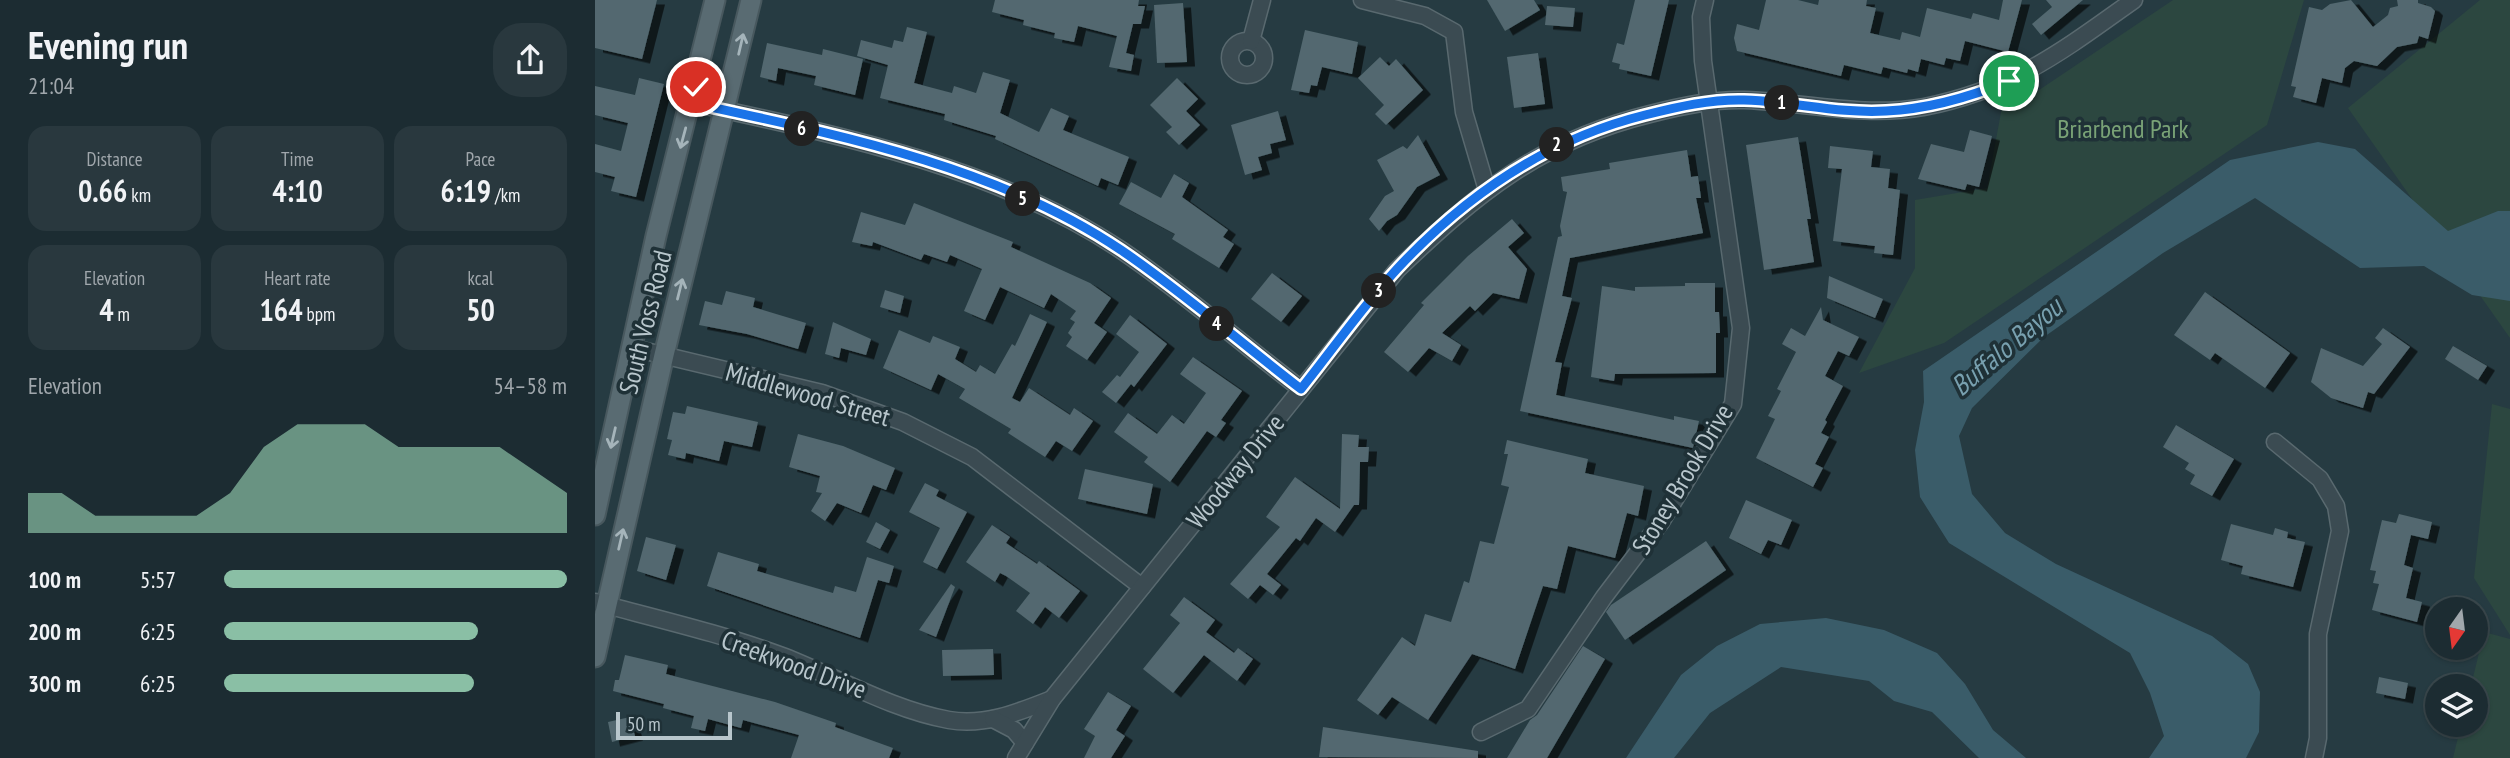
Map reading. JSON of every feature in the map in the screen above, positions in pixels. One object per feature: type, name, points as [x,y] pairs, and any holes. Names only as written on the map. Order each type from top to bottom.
[{"type":"main road","name":"South Voss Road","points":[[595,515],[656,236],[692,103],[715,0]]},
{"type":"main road","name":"South Voss Road","points":[[595,657],[600,604],[751,0]]},
{"type":"street","points":[[1251,41],[1262,0]]},
{"type":"street","points":[[1362,0],[1425,16],[1454,32],[1464,113],[1487,190]]},
{"type":"street","name":"Stoney Brook Drive","points":[[1481,732],[1528,709],[1604,597],[1661,522],[1733,404],[1741,328],[1709,103],[1701,17],[1705,0]]},
{"type":"street","name":"Woodway Drive","points":[[1016,758],[1052,699],[1397,270],[1443,226],[1526,162],[1601,126],[1709,103],[1741,100],[1885,111],[1954,100],[2026,74],[2052,59],[2134,0]]},
{"type":"street","points":[[692,103],[918,158],[991,185],[1053,213],[1120,249],[1301,389]]},
{"type":"street","name":"Middlewood Street","points":[[633,348],[822,393],[903,422],[972,457],[1142,587]]},
{"type":"street","points":[[2275,442],[2320,479],[2336,506],[2340,531],[2318,634],[2318,738],[2313,758]]},
{"type":"street","name":"Creekwood Drive","points":[[600,604],[715,634],[782,656],[914,710],[950,720],[993,719],[1052,699]]},
{"type":"street","points":[[993,719],[1014,730],[1025,743]]},
{"type":"green space","name":"Briarbend Park","points":[[2173,0],[2304,0],[2267,125],[1944,343],[1859,373],[1915,268],[1915,200],[1987,188],[2002,107],[2030,96]]},
{"type":"green space","points":[[2480,0],[2510,0],[2510,338],[2348,108]]},
{"type":"green space","points":[[2492,404],[2510,409],[2510,635],[2489,602],[2489,597],[2486,597],[2474,578]]},
{"type":"green space","points":[[2489,633],[2510,639],[2510,758],[2453,758],[2458,737],[2488,737],[2488,674],[2474,674],[2477,660],[2489,660]]},
{"type":"water","name":"Buffalo Bayou","points":[[2318,142],[2355,149],[2448,231],[2498,211],[2510,211],[2510,301],[2472,295],[2424,266],[2360,268],[2255,198],[2163,253],[2044,337],[1972,408],[1959,436],[1972,494],[2005,533],[2056,564],[2212,636],[2248,664],[2260,692],[2259,732],[2246,758],[2149,758],[2164,736],[2150,693],[2130,653],[1949,543],[1920,497],[1915,450],[1924,402],[1923,371],[2230,160]]},
{"type":"water","points":[[1826,618],[1884,630],[1937,653],[1965,684],[1993,730],[2026,758],[1979,758],[1932,712],[1894,701],[1869,681],[1781,667],[1710,713],[1674,758],[1626,758],[1681,675],[1717,646],[1760,624]]},
{"type":"building","points":[[595,0],[657,0],[642,59],[595,48]]},
{"type":"building","points":[[995,0],[1139,0],[1138,6],[1145,6],[1141,24],[1133,24],[1126,53],[1134,55],[1131,71],[1109,67],[1117,36],[1078,26],[1074,42],[1054,38],[1055,33],[1023,25],[1024,20],[992,12]]},
{"type":"building","points":[[1487,0],[1534,0],[1540,10],[1505,31]]},
{"type":"building","points":[[1635,0],[1669,0],[1651,76],[1619,69],[1620,64],[1612,62],[1617,43],[1624,45]]},
{"type":"building","points":[[1766,0],[1798,0],[1818,5],[1819,0],[1867,0],[1866,6],[1876,8],[1870,33],[1900,40],[1902,32],[1920,37],[1927,8],[1971,19],[1973,13],[1999,20],[2003,0],[2022,0],[2008,52],[1965,41],[1960,61],[1946,58],[1944,65],[1921,59],[1918,72],[1908,69],[1907,73],[1883,67],[1881,74],[1844,65],[1841,76],[1737,51],[1734,38],[1737,24],[1759,30]]},
{"type":"building","points":[[2046,0],[2083,0],[2041,35],[2032,24],[2052,7]]},
{"type":"building","points":[[2351,0],[2373,27],[2388,15],[2390,8],[2398,6],[2397,0],[2418,0],[2418,3],[2435,11],[2428,39],[2419,36],[2417,43],[2397,47],[2377,66],[2354,61],[2345,68],[2342,83],[2322,78],[2316,103],[2293,97],[2296,87],[2291,86],[2309,7],[2322,10],[2330,4]]},
{"type":"building","points":[[1183,3],[1187,62],[1157,63],[1154,5]]},
{"type":"building","points":[[1547,6],[1575,8],[1573,27],[1545,25]]},
{"type":"building","points":[[907,27],[927,32],[914,83],[952,93],[954,86],[976,93],[983,72],[1010,80],[1000,113],[1039,132],[1051,108],[1069,116],[1063,130],[1129,157],[1118,185],[1101,178],[1098,186],[995,139],[996,136],[944,120],[945,114],[880,98],[888,65],[857,56],[861,40],[892,48],[894,40],[903,42]]},
{"type":"building","points":[[1305,30],[1358,42],[1352,74],[1322,67],[1317,86],[1311,85],[1309,93],[1291,90]]},
{"type":"building","points":[[767,43],[822,55],[823,49],[863,59],[855,95],[814,85],[816,76],[778,68],[776,81],[760,77]]},
{"type":"building","points":[[1538,53],[1545,104],[1514,108],[1507,57]]},
{"type":"building","points":[[1380,57],[1389,66],[1396,59],[1423,90],[1386,125],[1375,114],[1384,105],[1358,78]]},
{"type":"building","points":[[639,78],[664,84],[636,197],[611,191],[615,177],[595,172],[595,144],[621,151],[628,123],[595,115],[595,86],[635,95]]},
{"type":"building","points":[[1177,78],[1198,99],[1186,111],[1200,125],[1179,145],[1166,132],[1172,127],[1150,105]]},
{"type":"building","points":[[1278,111],[1286,140],[1270,144],[1272,153],[1258,157],[1262,170],[1245,175],[1231,125]]},
{"type":"building","points":[[1970,130],[1992,136],[1979,187],[1967,184],[1965,190],[1918,179],[1931,144],[1964,152]]},
{"type":"building","points":[[1418,135],[1440,175],[1417,187],[1397,215],[1387,221],[1379,231],[1369,219],[1385,196],[1394,191],[1377,160],[1403,146],[1407,149]]},
{"type":"building","points":[[1798,137],[1811,219],[1807,219],[1814,262],[1764,270],[1746,145]]},
{"type":"building","points":[[1830,146],[1873,151],[1871,167],[1890,169],[1888,188],[1900,190],[1893,255],[1874,253],[1875,246],[1833,241],[1842,169],[1828,168]]},
{"type":"building","points":[[1687,150],[1691,177],[1698,176],[1701,198],[1696,198],[1703,233],[1570,258],[1562,296],[1572,298],[1555,362],[1562,363],[1556,395],[1674,420],[1674,416],[1699,421],[1693,448],[1520,411],[1558,237],[1562,236],[1560,226],[1567,192],[1563,191],[1561,177],[1610,169],[1609,163]]},
{"type":"building","points":[[1174,174],[1189,183],[1182,197],[1228,230],[1223,237],[1234,244],[1219,268],[1172,239],[1175,234],[1119,204],[1131,182],[1161,198]]},
{"type":"building","points":[[914,203],[1013,242],[1011,247],[1090,283],[1111,298],[1094,323],[1107,332],[1087,360],[1066,346],[1072,337],[1068,333],[1075,322],[1070,319],[1076,311],[1051,294],[1044,308],[1000,287],[985,320],[964,311],[982,269],[950,255],[947,262],[924,254],[921,260],[873,242],[872,246],[852,242],[861,212],[905,225]]},
{"type":"building","points":[[1512,219],[1524,233],[1508,247],[1527,269],[1519,299],[1493,293],[1475,311],[1470,306],[1442,333],[1461,345],[1452,361],[1429,348],[1408,372],[1384,352],[1424,305],[1421,303],[1468,256]]},
{"type":"building","points":[[1272,273],[1302,296],[1281,322],[1251,299]]},
{"type":"building","points":[[1829,276],[1883,299],[1875,318],[1827,298]]},
{"type":"building","points":[[1685,283],[1715,283],[1715,312],[1719,312],[1720,333],[1716,333],[1716,373],[1615,374],[1614,381],[1591,377],[1602,286],[1635,291],[1635,287],[1685,286]]},
{"type":"building","points":[[885,290],[904,296],[900,313],[880,307]]},
{"type":"building","points":[[726,291],[755,298],[753,307],[806,323],[798,349],[747,334],[699,325],[705,301],[722,305]]},
{"type":"building","points":[[2205,292],[2290,353],[2265,388],[2215,353],[2210,360],[2174,335]]},
{"type":"building","points":[[1821,307],[1823,320],[1859,337],[1849,356],[1838,351],[1825,376],[1843,386],[1821,433],[1829,437],[1815,464],[1823,468],[1813,487],[1756,458],[1775,419],[1768,416],[1781,391],[1777,389],[1796,352],[1782,344],[1791,328],[1805,336]]},
{"type":"building","points":[[1030,314],[1047,322],[1012,398],[1020,402],[1029,388],[1070,415],[1074,408],[1093,421],[1072,451],[1056,441],[1045,457],[1008,433],[1011,429],[959,398],[965,389],[938,374],[931,390],[883,368],[899,330],[930,343],[933,336],[960,347],[955,359],[976,372],[980,365],[995,374],[1012,344],[1015,346]]},
{"type":"building","points":[[1130,315],[1167,344],[1134,387],[1131,384],[1116,403],[1102,392],[1117,375],[1120,377],[1139,352],[1116,334]]},
{"type":"building","points":[[833,322],[871,339],[866,355],[841,348],[839,358],[825,354]]},
{"type":"building","points":[[2383,328],[2410,347],[2374,394],[2368,392],[2363,408],[2331,398],[2311,382],[2321,348],[2363,366],[2382,344],[2375,338]]},
{"type":"building","points":[[2453,346],[2487,366],[2478,380],[2445,359]]},
{"type":"building","points":[[1193,357],[1242,391],[1221,420],[1226,423],[1216,437],[1207,431],[1170,482],[1144,462],[1148,457],[1114,432],[1128,413],[1157,434],[1172,415],[1184,424],[1206,393],[1180,374]]},
{"type":"building","points":[[687,406],[758,422],[752,447],[724,441],[719,461],[686,453],[685,459],[668,455],[672,440],[667,439],[673,412],[685,414]]},
{"type":"building","points":[[2176,425],[2234,459],[2212,496],[2190,484],[2195,475],[2185,469],[2189,463],[2163,447]]},
{"type":"building","points":[[798,434],[843,446],[895,468],[886,490],[873,485],[861,513],[837,503],[825,521],[811,511],[822,493],[816,492],[820,476],[789,467]]},
{"type":"building","points":[[1342,434],[1359,435],[1358,447],[1369,447],[1368,462],[1360,462],[1359,505],[1354,505],[1335,532],[1316,518],[1300,541],[1296,538],[1267,574],[1281,585],[1273,595],[1260,585],[1248,599],[1230,584],[1280,527],[1266,517],[1295,477],[1340,509]]},
{"type":"building","points":[[1507,440],[1588,459],[1585,473],[1644,486],[1638,516],[1627,513],[1615,558],[1568,546],[1557,589],[1543,586],[1515,669],[1472,654],[1428,720],[1392,697],[1378,715],[1357,700],[1402,637],[1415,646],[1425,614],[1451,622],[1464,581],[1469,583],[1480,541],[1494,544],[1509,487],[1501,485],[1508,454],[1504,454]]},
{"type":"building","points":[[1085,469],[1153,484],[1147,514],[1078,499]]},
{"type":"building","points":[[925,483],[939,490],[936,496],[967,512],[937,569],[923,562],[940,528],[909,512]]},
{"type":"building","points":[[1746,500],[1792,520],[1781,545],[1768,540],[1761,554],[1729,538]]},
{"type":"building","points":[[2399,514],[2432,522],[2428,539],[2411,535],[2404,565],[2413,568],[2406,598],[2422,602],[2417,622],[2372,610],[2379,584],[2373,583],[2376,571],[2370,570],[2382,520],[2396,523]]},
{"type":"building","points":[[876,522],[890,530],[880,549],[866,542]]},
{"type":"building","points":[[2231,524],[2273,535],[2275,528],[2288,532],[2287,538],[2305,542],[2293,587],[2241,574],[2243,566],[2221,560]]},
{"type":"building","points":[[992,525],[1010,537],[1006,543],[1037,564],[1039,561],[1080,591],[1059,618],[1045,607],[1033,624],[1016,611],[1030,593],[1000,573],[995,582],[966,562]]},
{"type":"building","points":[[646,537],[676,545],[666,580],[637,571]]},
{"type":"building","points":[[1706,541],[1726,570],[1625,640],[1606,612],[1611,605]]},
{"type":"building","points":[[718,552],[759,564],[757,571],[833,593],[835,586],[856,592],[867,557],[894,566],[889,583],[878,580],[860,638],[707,586]]},
{"type":"building","points":[[951,584],[955,587],[936,637],[919,630]]},
{"type":"building","points":[[1184,597],[1215,620],[1206,632],[1234,653],[1238,648],[1253,659],[1237,681],[1204,655],[1173,693],[1143,669],[1180,623],[1170,615]]},
{"type":"building","points":[[1583,646],[1605,659],[1547,758],[1507,758],[1530,720],[1537,715]]},
{"type":"building","points":[[993,649],[994,675],[943,676],[942,650]]},
{"type":"building","points":[[625,655],[668,665],[666,674],[775,702],[836,723],[835,727],[893,748],[889,758],[791,758],[799,735],[743,720],[741,728],[708,719],[705,731],[691,728],[694,716],[663,708],[664,704],[613,691],[615,680],[619,680]]},
{"type":"building","points":[[2379,677],[2408,683],[2405,699],[2376,693]]},
{"type":"building","points":[[1108,692],[1131,706],[1116,730],[1125,736],[1111,758],[1084,758],[1095,736],[1084,729]]},
{"type":"building","points":[[630,717],[635,736],[612,742],[608,722]]},
{"type":"building","points":[[1323,727],[1478,751],[1478,758],[1319,757]]},
{"type":"route","points":[[696,87],[692,103],[918,158],[991,185],[1053,213],[1120,249],[1301,389],[1397,270],[1443,226],[1526,162],[1558,144],[1601,126],[1676,107],[1741,100],[1885,111],[1954,100],[2009,81]]}]
